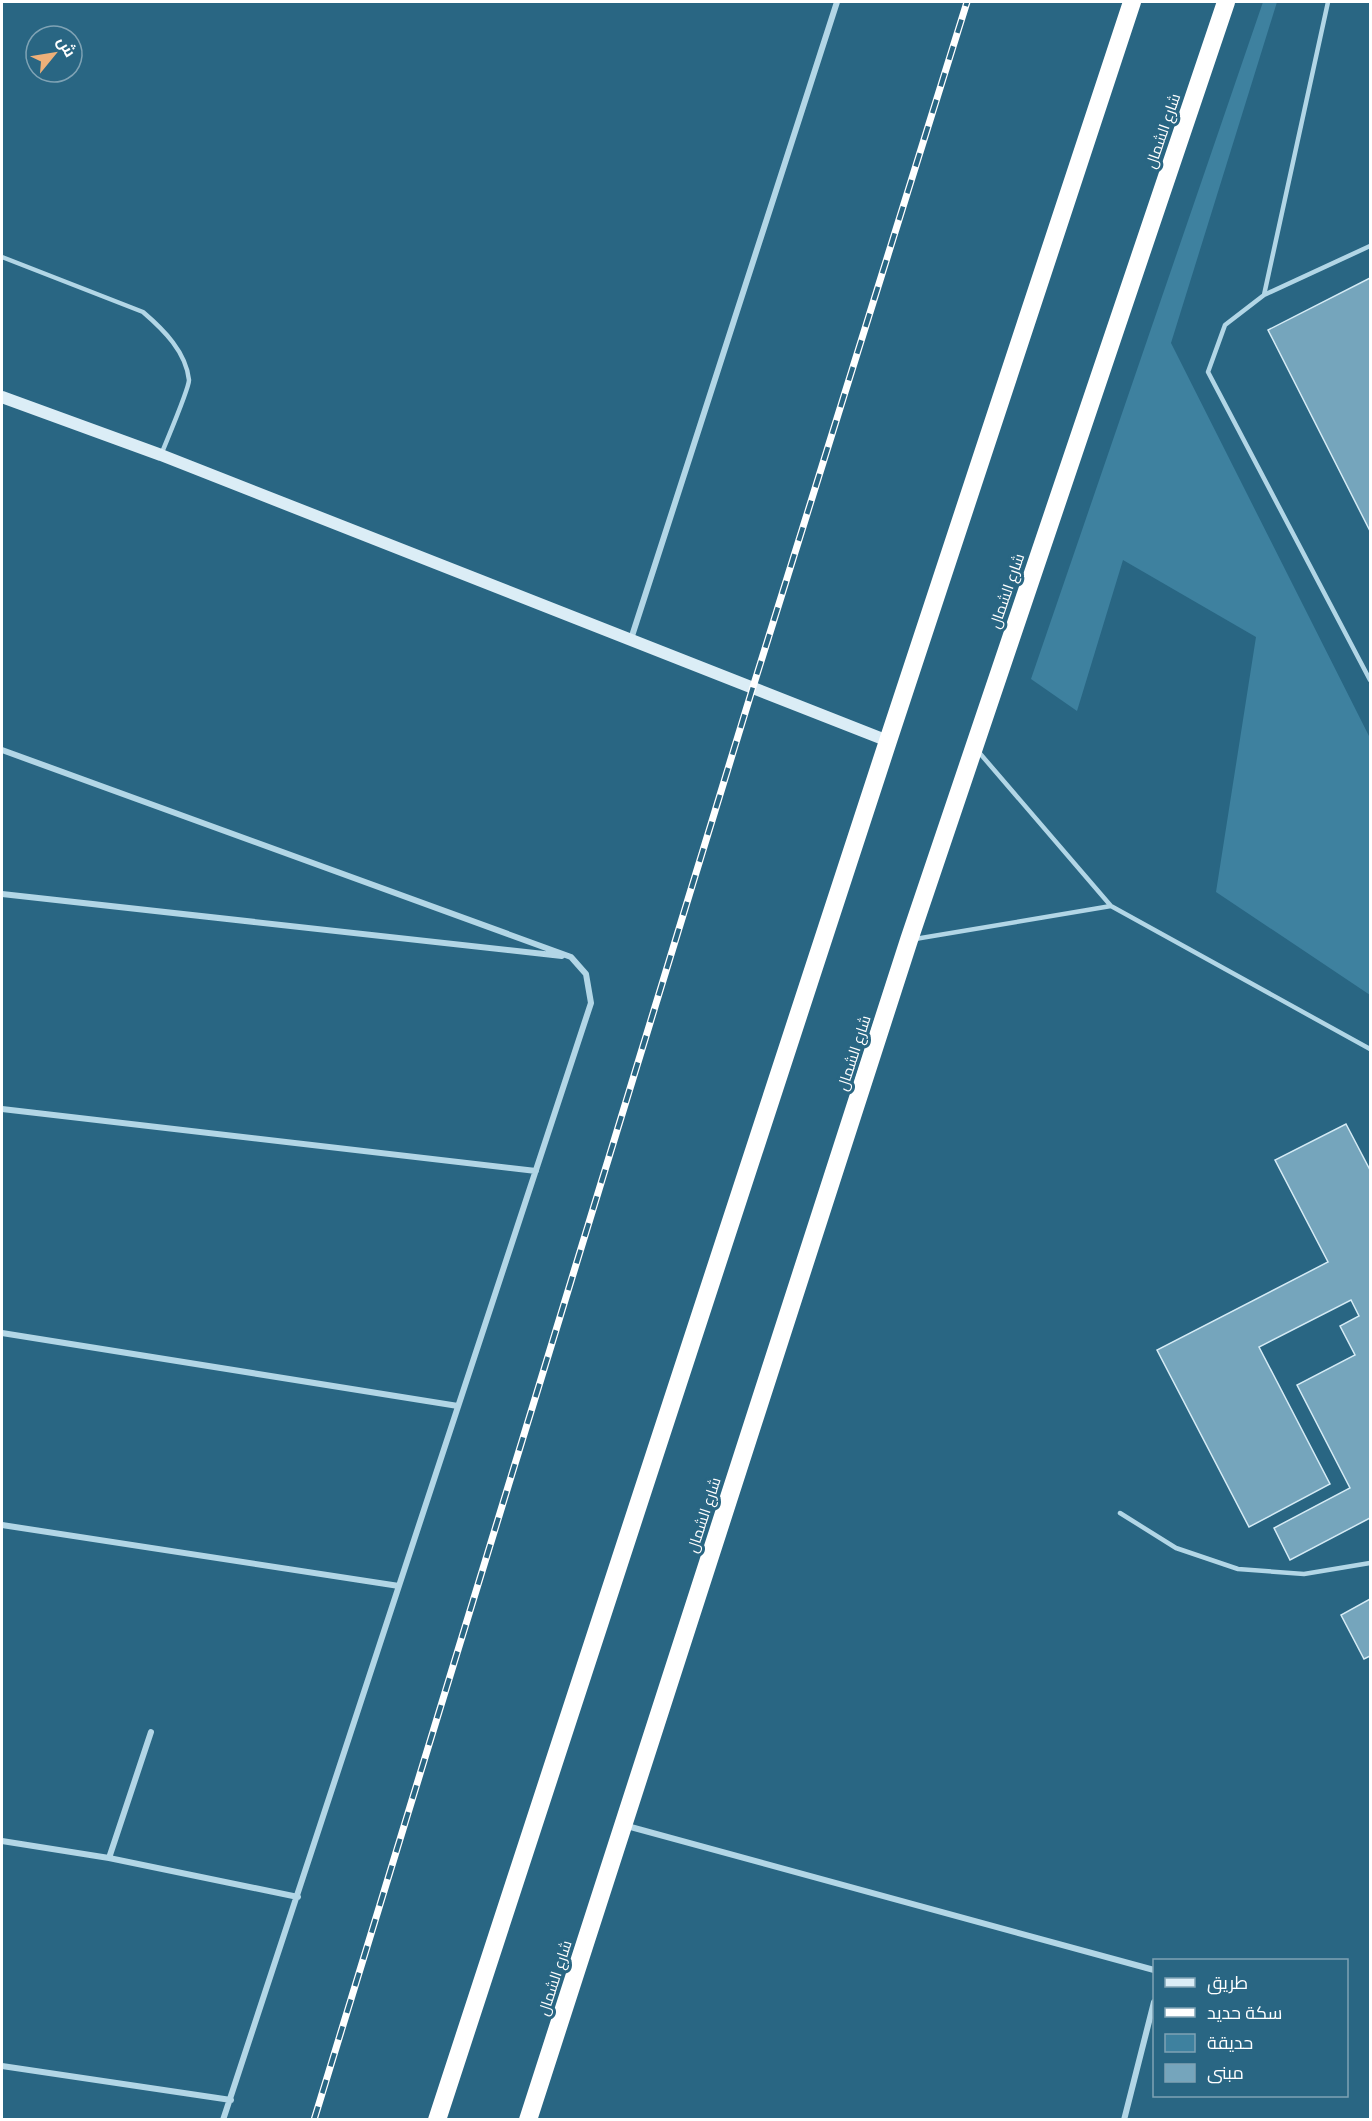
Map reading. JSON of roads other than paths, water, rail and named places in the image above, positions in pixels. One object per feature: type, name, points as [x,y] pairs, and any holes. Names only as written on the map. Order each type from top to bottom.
[{"type":"highway","points":[[437,2120],[1132,2]]},
{"type":"highway","name":"شارع الشمال","points":[[528,2120],[909,940],[1226,2]]},
{"type":"street","points":[[631,639],[837,2]]},
{"type":"street","points":[[2,397],[162,455],[888,741]]},
{"type":"street","points":[[2,750],[571,957],[586,974],[591,1003],[223,2120]]},
{"type":"street","points":[[2,894],[571,957]]},
{"type":"street","points":[[2,1109],[536,1171]]},
{"type":"street","points":[[2,1333],[458,1406]]},
{"type":"street","points":[[2,1525],[399,1586]]},
{"type":"street","points":[[109,1858],[151,1732]]},
{"type":"street","points":[[623,1825],[1153,1969]]},
{"type":"street","points":[[2,1841],[109,1858],[297,1897]]},
{"type":"street","points":[[1124,2120],[1153,2010]]},
{"type":"street","points":[[2,2066],[231,2100]]},
{"type":"lane","points":[[1264,295],[1328,2]]},
{"type":"lane","points":[[1371,246],[1264,295],[1225,325],[1208,372],[1371,680]]},
{"type":"lane","points":[[2,257],[143,312],[160,327],[180,351],[189,382],[162,455]]},
{"type":"lane","points":[[974,746],[1111,906],[1371,1049]]},
{"type":"lane","points":[[909,940],[1111,906]]},
{"type":"lane","points":[[1120,1514],[1176,1548],[1239,1569],[1304,1574],[1371,1563]]},
{"type":"railway","points":[[314,2120],[753,687],[967,2]]}]
